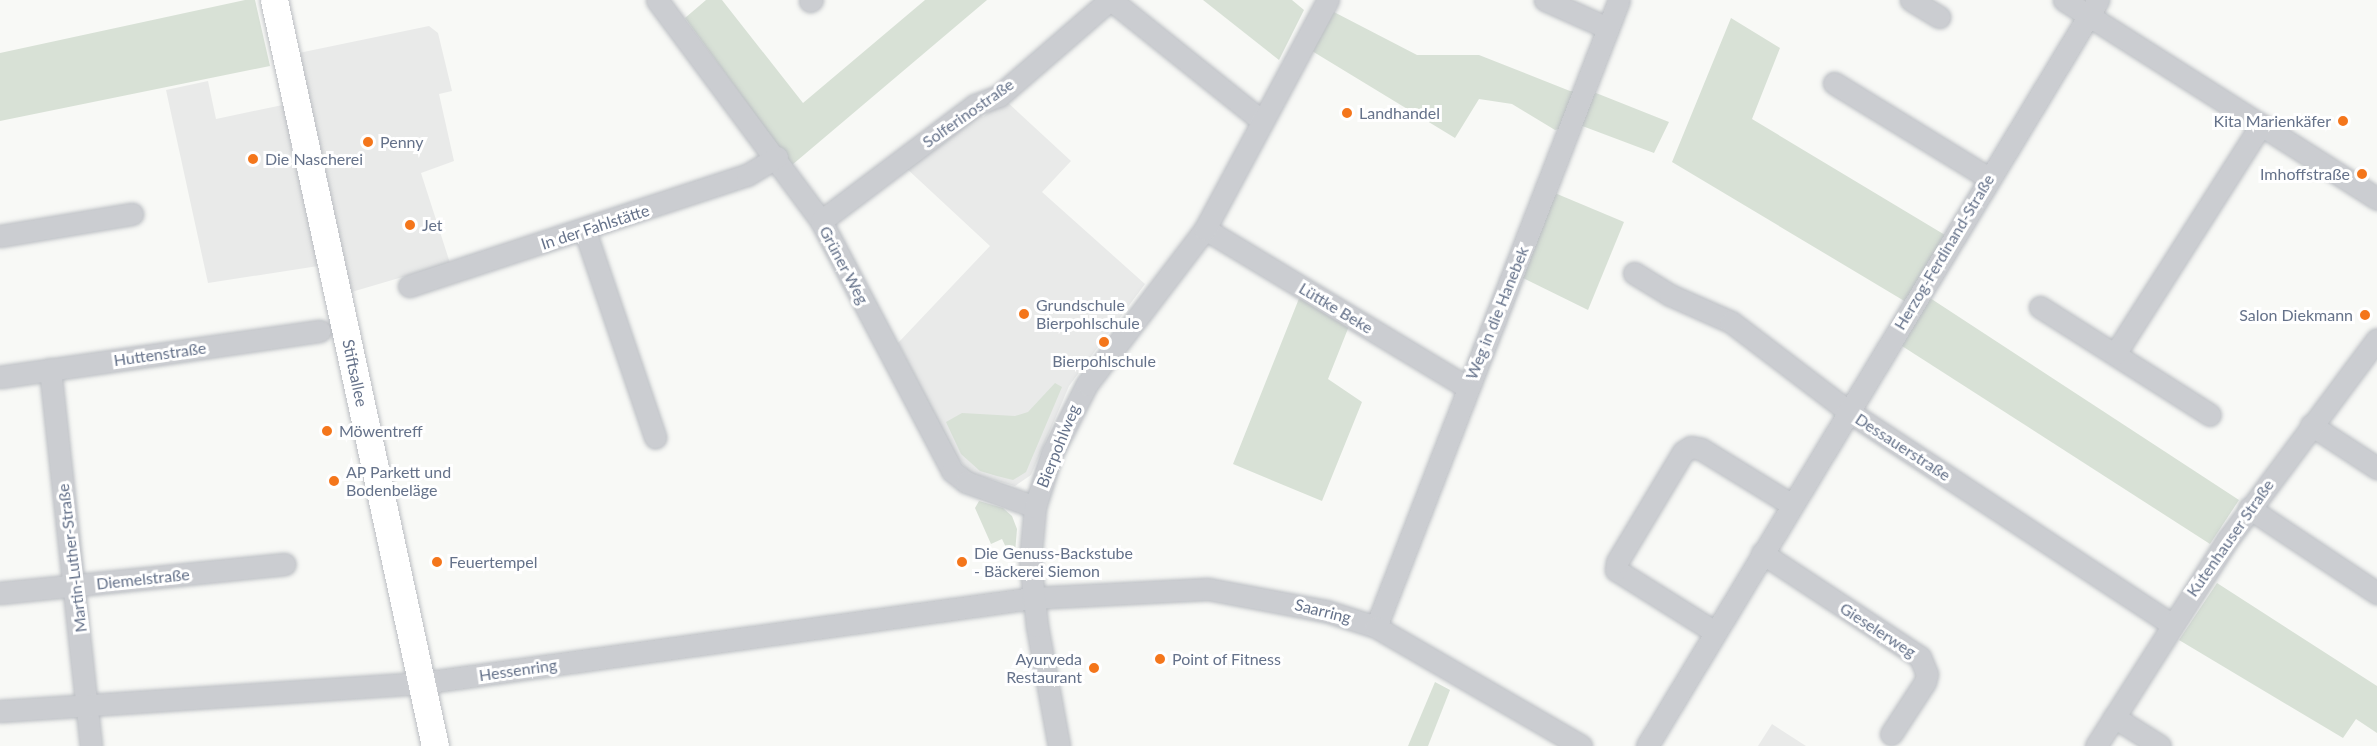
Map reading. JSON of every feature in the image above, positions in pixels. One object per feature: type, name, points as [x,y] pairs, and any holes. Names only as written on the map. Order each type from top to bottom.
[{"type":"main road","name":"Stiftsallee","points":[[274,0],[435,746]]},
{"type":"street","name":"Grüner Weg","points":[[657,0],[777,157],[821,221],[952,471],[966,482],[1035,507]]},
{"type":"street","name":"Solferinostraße","points":[[821,221],[975,105],[999,96],[1111,0],[1119,3],[1263,121]]},
{"type":"street","name":"Bierpohlweg","points":[[1059,746],[1032,598],[1030,560],[1035,507],[1052,453],[1080,395],[1205,229],[1328,0]]},
{"type":"street","points":[[1545,0],[1608,28]]},
{"type":"street","name":"Weg in die Hanebek","points":[[1376,627],[1467,387],[1619,0]]},
{"type":"street","points":[[1911,0],[1939,17]]},
{"type":"street","points":[[2064,0],[2093,7],[2261,125],[2377,200]]},
{"type":"street","name":"Herzog-Ferdinand-Straße","points":[[1647,746],[2093,7]]},
{"type":"street","points":[[1834,83],[1989,178]]},
{"type":"street","points":[[2115,354],[2261,125]]},
{"type":"street","name":"In der Fahlstätte","points":[[409,286],[585,231],[747,176],[777,157]]},
{"type":"street","points":[[0,236],[132,214]]},
{"type":"street","name":"Lüttke Beke","points":[[1205,229],[1467,387]]},
{"type":"street","points":[[585,231],[655,437]]},
{"type":"street","name":"Dessauerstraße","points":[[1634,273],[1670,295],[1731,322],[1848,411],[2171,624]]},
{"type":"street","points":[[2040,307],[2210,415]]},
{"type":"street","name":"Huttenstraße","points":[[0,377],[320,331]]},
{"type":"street","name":"Kutenhauser Straße","points":[[2096,746],[2171,624],[2249,508],[2377,339]]},
{"type":"street","name":"Martin-Luther-Straße","points":[[50,369],[76,586],[91,746]]},
{"type":"street","points":[[2311,425],[2377,468]]},
{"type":"street","points":[[1715,632],[1616,570],[1617,562],[1683,452],[1691,447],[1701,449],[1792,505]]},
{"type":"street","points":[[2249,508],[2377,593]]},
{"type":"street","name":"Gieselerweg","points":[[1762,554],[1920,657],[1927,674],[1925,682],[1891,734]]},
{"type":"street","name":"Diemelstraße","points":[[0,593],[285,564]]},
{"type":"street","name":"Saarring","points":[[1032,598],[1208,589],[1326,611],[1376,627],[1581,746]]},
{"type":"street","name":"Hessenring","points":[[0,711],[422,683],[1032,598]]},
{"type":"street","points":[[2114,717],[2160,746]]},
{"type":"shaded area","points":[[245,0],[255,0],[270,66],[0,121],[0,53]]},
{"type":"shaded area","points":[[706,0],[722,0],[803,103],[925,0],[987,0],[792,165],[685,18]]},
{"type":"shaded area","points":[[1203,0],[1292,0],[1304,10],[1279,60]]},
{"type":"shaded area","points":[[1332,11],[1417,55],[1479,55],[1570,91],[1591,91],[1669,122],[1654,153],[1577,124],[1555,130],[1512,104],[1479,99],[1455,138],[1312,51]]},
{"type":"shaded area","points":[[1731,18],[1780,48],[1752,119],[1945,235],[1906,302],[1672,162]]},
{"type":"shaded area","points":[[429,26],[438,33],[452,91],[439,94],[454,161],[421,173],[450,263],[338,296],[331,264],[208,283],[166,90],[208,81],[216,119],[297,102],[289,55]]},
{"type":"shaded area","name":"Grundschule Bierpohlschule","points":[[1005,100],[1071,161],[1042,192],[1145,284],[1069,386],[1031,475],[1015,486],[970,473],[956,456],[898,343],[990,246],[905,167],[976,111],[983,117]]},
{"type":"shaded area","points":[[1550,191],[1624,222],[1588,310],[1517,275]]},
{"type":"shaded area","points":[[1302,291],[1351,321],[1328,379],[1362,402],[1322,501],[1233,464]]},
{"type":"shaded area","points":[[1930,298],[2239,500],[2210,544],[1902,346]]},
{"type":"shaded area","points":[[1055,383],[1062,387],[1026,472],[1013,480],[997,476],[980,471],[961,454],[946,422],[962,413],[1015,416],[1028,412]]},
{"type":"shaded area","points":[[979,501],[1003,508],[1012,516],[1017,529],[1015,553],[1011,558],[1002,539],[991,544],[975,508]]},
{"type":"shaded area","points":[[2217,583],[2377,686],[2377,733],[2356,719],[2343,738],[2179,640]]},
{"type":"shaded area","points":[[1435,682],[1450,690],[1428,746],[1408,746]]},
{"type":"shaded area","points":[[1772,724],[1806,746],[1758,746]]},
{"type":"place","name":"Landhandel","points":[[1347,113]]},
{"type":"place","name":"Kita Marienkäfer","points":[[2343,121]]},
{"type":"place","name":"Penny","points":[[368,142]]},
{"type":"place","name":"Die Nascherei","points":[[253,159]]},
{"type":"place","name":"Imhoffstraße","points":[[2362,174]]},
{"type":"place","name":"Jet","points":[[410,225]]},
{"type":"place","name":"Grundschule Bierpohlschule","points":[[1024,314]]},
{"type":"place","name":"Salon Diekmann","points":[[2365,315]]},
{"type":"place","name":"Bierpohlschule","points":[[1104,342]]},
{"type":"place","name":"Möwentreff","points":[[327,431]]},
{"type":"place","name":"AP Parkett und Bodenbeläge","points":[[334,481]]},
{"type":"place","name":"Feuertempel","points":[[437,562]]},
{"type":"place","name":"Die Genuss-Backstube - Bäckerei Siemon","points":[[962,562]]},
{"type":"place","name":"Point of Fitness","points":[[1160,659]]},
{"type":"place","name":"Ayurveda Restaurant","points":[[1094,668]]}]
